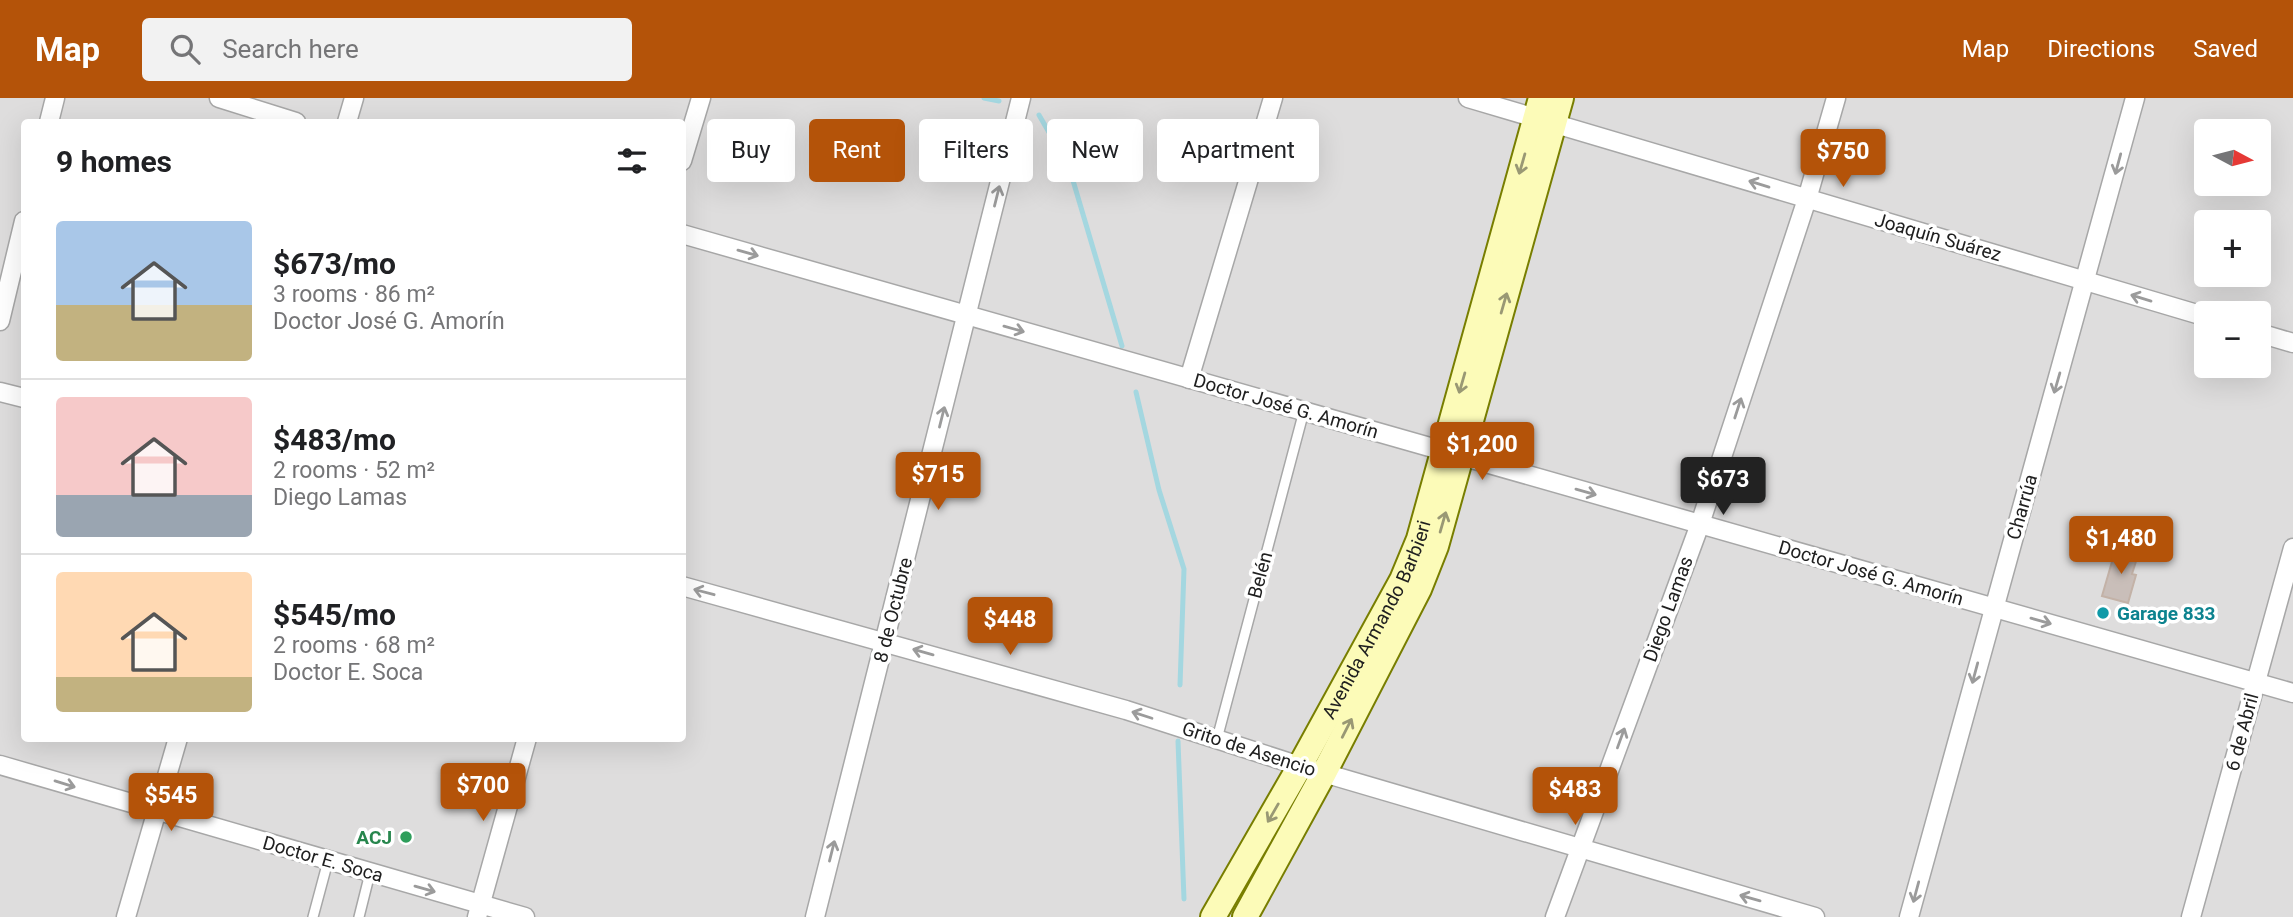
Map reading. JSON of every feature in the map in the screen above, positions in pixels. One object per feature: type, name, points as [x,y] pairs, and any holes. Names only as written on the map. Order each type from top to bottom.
[{"type":"street","points":[[50,119],[55,98]]},
{"type":"street","points":[[219,98],[286,119]]},
{"type":"street","points":[[348,119],[354,98]]},
{"type":"street","points":[[686,148],[701,98]]},
{"type":"street","name":"8 de Octubre","points":[[815,917],[1021,98]]},
{"type":"street","points":[[1189,379],[1273,98]]},
{"type":"street","name":"Joaquín Suárez","points":[[1468,98],[1544,113],[1807,199],[2194,313]]},
{"type":"street","name":"Avenida Armando Barbieri","points":[[1245,917],[1324,773],[1419,589],[1436,546],[1452,454],[1544,113],[1561,98]]},
{"type":"street","name":"Diego Lamas","points":[[1555,917],[1700,524],[1807,199],[1836,98]]},
{"type":"street","name":"Charrúa","points":[[1909,917],[1993,608],[2087,281],[2135,98]]},
{"type":"street","points":[[0,321],[21,234]]},
{"type":"street","name":"Doctor José G. Amorín","points":[[686,235],[2293,693]]},
{"type":"street","points":[[2271,337],[2293,343]]},
{"type":"street","points":[[0,391],[21,397]]},
{"type":"street","name":"Avenida Armando Barbieri","points":[[1213,917],[1402,580],[1452,454]]},
{"type":"street","name":"6 de Abril","points":[[2191,917],[2293,548]]},
{"type":"street","name":"Grito de Asencio","points":[[686,587],[1126,710],[1300,766],[1815,917]]},
{"type":"street","points":[[126,917],[177,742]]},
{"type":"street","points":[[479,911],[526,742]]},
{"type":"street","name":"Doctor E. Soca","points":[[0,765],[370,873],[479,911],[524,917]]},
{"type":"lane","name":"Belén","points":[[1217,739],[1304,411]]},
{"type":"lane","points":[[313,917],[328,861]]},
{"type":"lane","points":[[359,917],[370,873]]},
{"type":"shaded area","points":[[0,98],[2293,98],[2293,917],[0,917]]},
{"type":"building","points":[[2116,548],[2138,555],[2132,574],[2136,575],[2128,603],[2102,596]]},
{"type":"waterway","points":[[984,98],[999,101]]},
{"type":"waterway","points":[[1039,115],[1069,167],[1122,346]]},
{"type":"waterway","points":[[1136,392],[1159,490],[1184,569],[1180,685]]},
{"type":"waterway","points":[[1178,741],[1184,899]]},
{"type":"place","name":"Garage 833","points":[[2103,613]]},
{"type":"place","name":"ACJ","points":[[406,837]]}]
